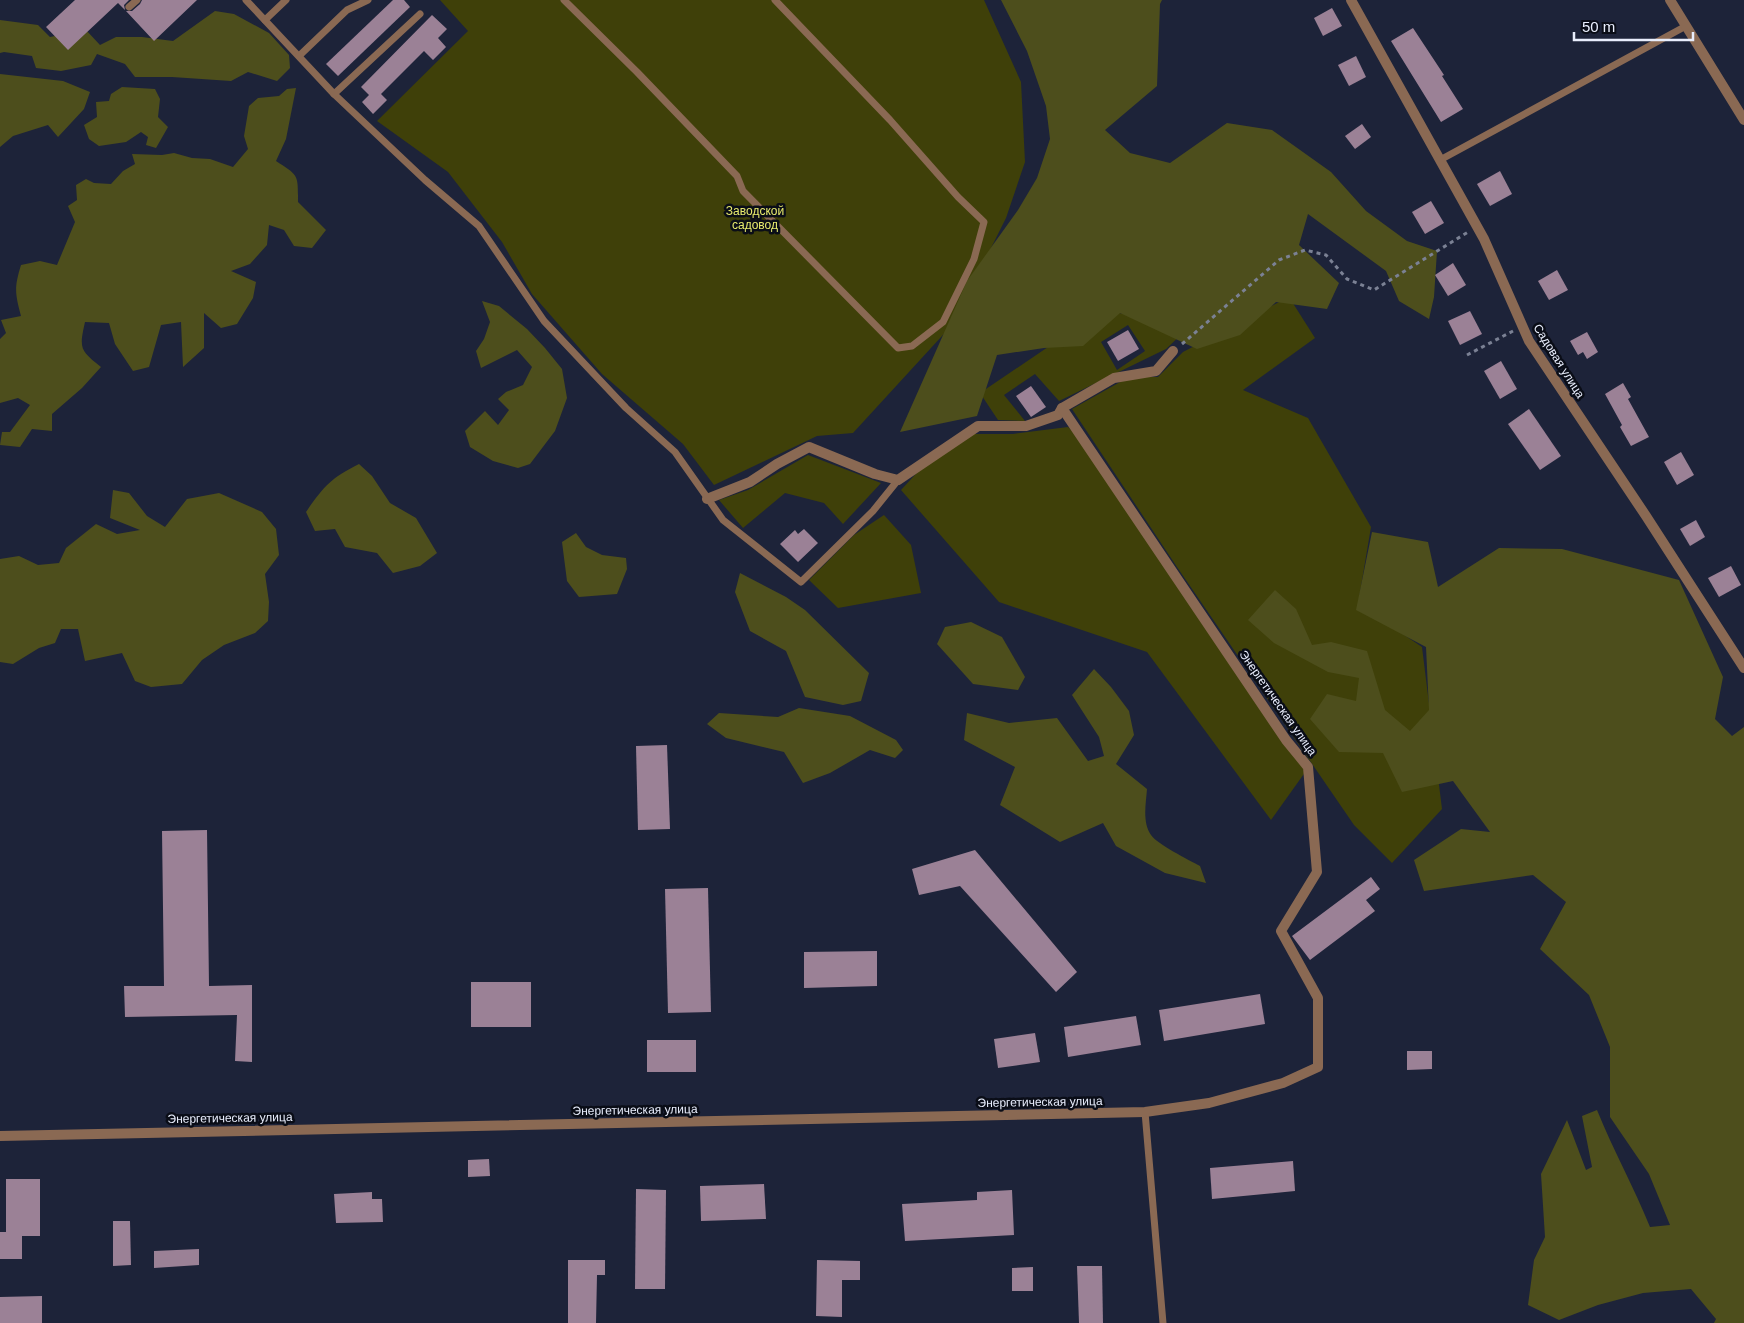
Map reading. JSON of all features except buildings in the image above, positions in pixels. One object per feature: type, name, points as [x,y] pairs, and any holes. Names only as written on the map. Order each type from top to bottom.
[{"type":"street","name":"Садовая улица","points":[[1351,0],[1477,227],[1529,340],[1744,668]]},
{"type":"street","points":[[1670,0],[1744,120]]},
{"type":"street","points":[[708,498],[750,482],[777,464],[809,447],[875,474],[898,480],[978,426],[1026,426],[1058,415],[1062,408],[1114,378],[1156,370],[1173,351]]},
{"type":"street","name":"Энергетическая улица","points":[[0,1136],[1145,1112],[1210,1104],[1282,1083],[1318,1067],[1318,998],[1281,931],[1317,872],[1308,767],[1286,740],[1062,408]]},
{"type":"lane","points":[[129,7],[137,0]]},
{"type":"lane","points":[[246,0],[334,94],[425,180],[479,226],[544,321],[626,408],[675,452],[722,520],[800,582],[873,511],[898,480]]},
{"type":"lane","points":[[265,20],[286,0]]},
{"type":"lane","points":[[299,56],[347,10],[368,0]]},
{"type":"lane","points":[[564,0],[637,72],[737,176],[743,191],[898,348],[912,346],[943,322],[974,259],[984,222],[958,197],[890,120],[776,0]]},
{"type":"lane","points":[[334,94],[420,14]]},
{"type":"lane","points":[[1440,160],[1686,26]]},
{"type":"lane","points":[[1145,1112],[1163,1323]]},
{"type":"path","points":[[1173,351],[1279,260],[1305,250],[1326,255],[1347,279],[1374,290],[1477,227]]},
{"type":"path","points":[[1467,355],[1522,326]]},
{"type":"green space","name":"Заводской садовод","points":[[440,0],[984,0],[1021,82],[1025,162],[1006,218],[953,324],[853,433],[817,436],[714,485],[683,444],[602,374],[532,294],[502,242],[448,172],[377,121],[468,31]]},
{"type":"green space","points":[[1289,297],[1315,338],[1243,390],[1308,418],[1371,527],[1358,604],[1422,647],[1442,809],[1392,863],[1354,825],[1177,567],[1072,409],[1129,377],[1158,377],[1183,352]]},
{"type":"green space","points":[[1116,312],[1185,331],[1166,349],[1059,401],[1035,374],[1004,395],[1025,421],[998,420],[980,393],[1048,347]],"holes":[[[1128,325],[1145,351],[1117,370],[1101,342]]]},
{"type":"green space","points":[[1068,427],[1078,436],[1306,771],[1271,820],[1147,652],[999,602],[901,490],[925,464],[972,434],[1013,434]]},
{"type":"green space","points":[[808,455],[881,483],[843,524],[824,503],[785,493],[743,528],[719,500],[748,490]]},
{"type":"green space","points":[[884,515],[911,545],[921,593],[838,608],[809,580],[854,535]]},
{"type":"shaded area","points":[[1001,0],[1162,0],[1160,4],[1157,86],[1105,130],[1130,153],[1170,163],[1227,123],[1272,130],[1331,172],[1366,211],[1407,241],[1437,251],[1434,297],[1429,319],[1399,301],[1386,271],[1308,214],[1299,245],[1339,283],[1327,309],[1276,302],[1240,335],[1197,349],[1120,313],[1083,346],[1044,348],[997,355],[977,416],[900,432],[967,281],[1018,210],[1037,178],[1050,139],[1046,106],[1027,51]]},
{"type":"shaded area","points":[[215,11],[234,14],[269,33],[289,55],[290,68],[277,81],[248,72],[231,81],[172,77],[135,77],[125,64],[97,54],[91,65],[61,71],[36,68],[32,56],[0,53],[0,20],[38,25],[50,37],[86,30],[100,45],[116,37],[142,37],[173,41]]},
{"type":"shaded area","points":[[0,74],[63,81],[90,92],[84,109],[58,137],[48,125],[13,136],[0,147]]},
{"type":"shaded area","points":[[122,87],[155,89],[160,99],[158,117],[168,127],[156,148],[146,145],[148,137],[141,132],[126,142],[99,146],[89,139],[84,125],[97,117],[96,102],[109,101],[111,94]]},
{"type":"shaded area","points":[[296,88],[286,139],[276,161],[296,177],[298,202],[326,230],[312,248],[294,246],[284,230],[269,225],[267,245],[250,264],[231,271],[256,282],[253,298],[237,324],[221,328],[204,313],[204,348],[183,367],[181,322],[161,325],[149,367],[133,371],[115,344],[109,323],[85,322],[82,338],[83,348],[89,357],[101,367],[82,388],[52,414],[52,431],[32,429],[20,447],[0,445],[2,432],[10,432],[30,405],[18,398],[0,403],[0,339],[6,333],[1,320],[21,316],[16,290],[21,265],[40,261],[57,265],[75,222],[68,206],[77,200],[76,185],[86,179],[94,183],[111,184],[123,171],[135,164],[132,154],[162,155],[174,153],[192,158],[210,159],[233,167],[248,149],[244,136],[249,106],[258,98],[279,96],[287,89]]},
{"type":"shaded area","points":[[482,301],[499,306],[527,329],[562,369],[567,398],[555,431],[530,464],[518,468],[493,461],[470,447],[465,431],[485,411],[498,425],[509,410],[498,399],[506,392],[523,385],[532,367],[517,350],[481,368],[476,351],[484,339],[490,322]]},
{"type":"shaded area","points":[[359,464],[372,476],[390,503],[416,518],[437,553],[420,566],[393,573],[377,553],[345,547],[335,529],[315,531],[306,512],[329,483]]},
{"type":"shaded area","points":[[113,490],[129,493],[147,516],[165,527],[187,499],[219,493],[262,512],[276,529],[279,555],[265,574],[269,602],[268,621],[255,633],[224,645],[202,660],[182,684],[151,687],[135,681],[122,653],[85,661],[78,629],[61,629],[55,643],[39,648],[13,664],[0,662],[0,559],[19,556],[38,565],[59,563],[66,548],[96,524],[117,534],[140,530],[110,518]]},
{"type":"shaded area","points":[[1372,532],[1428,542],[1438,587],[1499,548],[1562,549],[1679,580],[1723,677],[1715,719],[1732,736],[1744,727],[1744,1323],[1714,1323],[1716,1319],[1691,1289],[1643,1293],[1598,1305],[1559,1320],[1528,1305],[1534,1260],[1545,1237],[1541,1174],[1567,1120],[1586,1170],[1592,1167],[1582,1116],[1597,1110],[1650,1227],[1670,1225],[1649,1174],[1610,1117],[1610,1047],[1589,995],[1540,949],[1566,902],[1533,875],[1424,891],[1414,860],[1461,829],[1490,832],[1453,781],[1402,792],[1383,753],[1339,752],[1310,719],[1327,694],[1356,701],[1359,678],[1328,672],[1274,643],[1248,620],[1275,590],[1296,609],[1312,645],[1331,642],[1367,651],[1385,710],[1410,731],[1429,710],[1426,647],[1356,610]]},
{"type":"shaded area","points":[[576,533],[586,547],[602,555],[626,558],[627,569],[617,594],[579,597],[567,581],[562,542]]},
{"type":"shaded area","points":[[740,573],[786,597],[805,610],[869,673],[861,701],[843,705],[805,697],[786,651],[750,631],[735,592]]},
{"type":"shaded area","points":[[971,622],[1002,637],[1025,677],[1018,690],[973,684],[937,644],[945,627]]},
{"type":"shaded area","points":[[1094,669],[1111,687],[1129,711],[1134,735],[1116,764],[1147,789],[1145,812],[1148,830],[1154,839],[1200,866],[1206,883],[1165,873],[1116,846],[1103,823],[1060,842],[1000,805],[1015,767],[964,740],[967,713],[1009,723],[1057,718],[1088,761],[1104,756],[1099,737],[1072,695]]},
{"type":"shaded area","points":[[799,708],[850,716],[896,740],[903,750],[895,758],[870,750],[830,773],[803,783],[784,752],[726,738],[707,724],[719,713],[778,717]]}]
